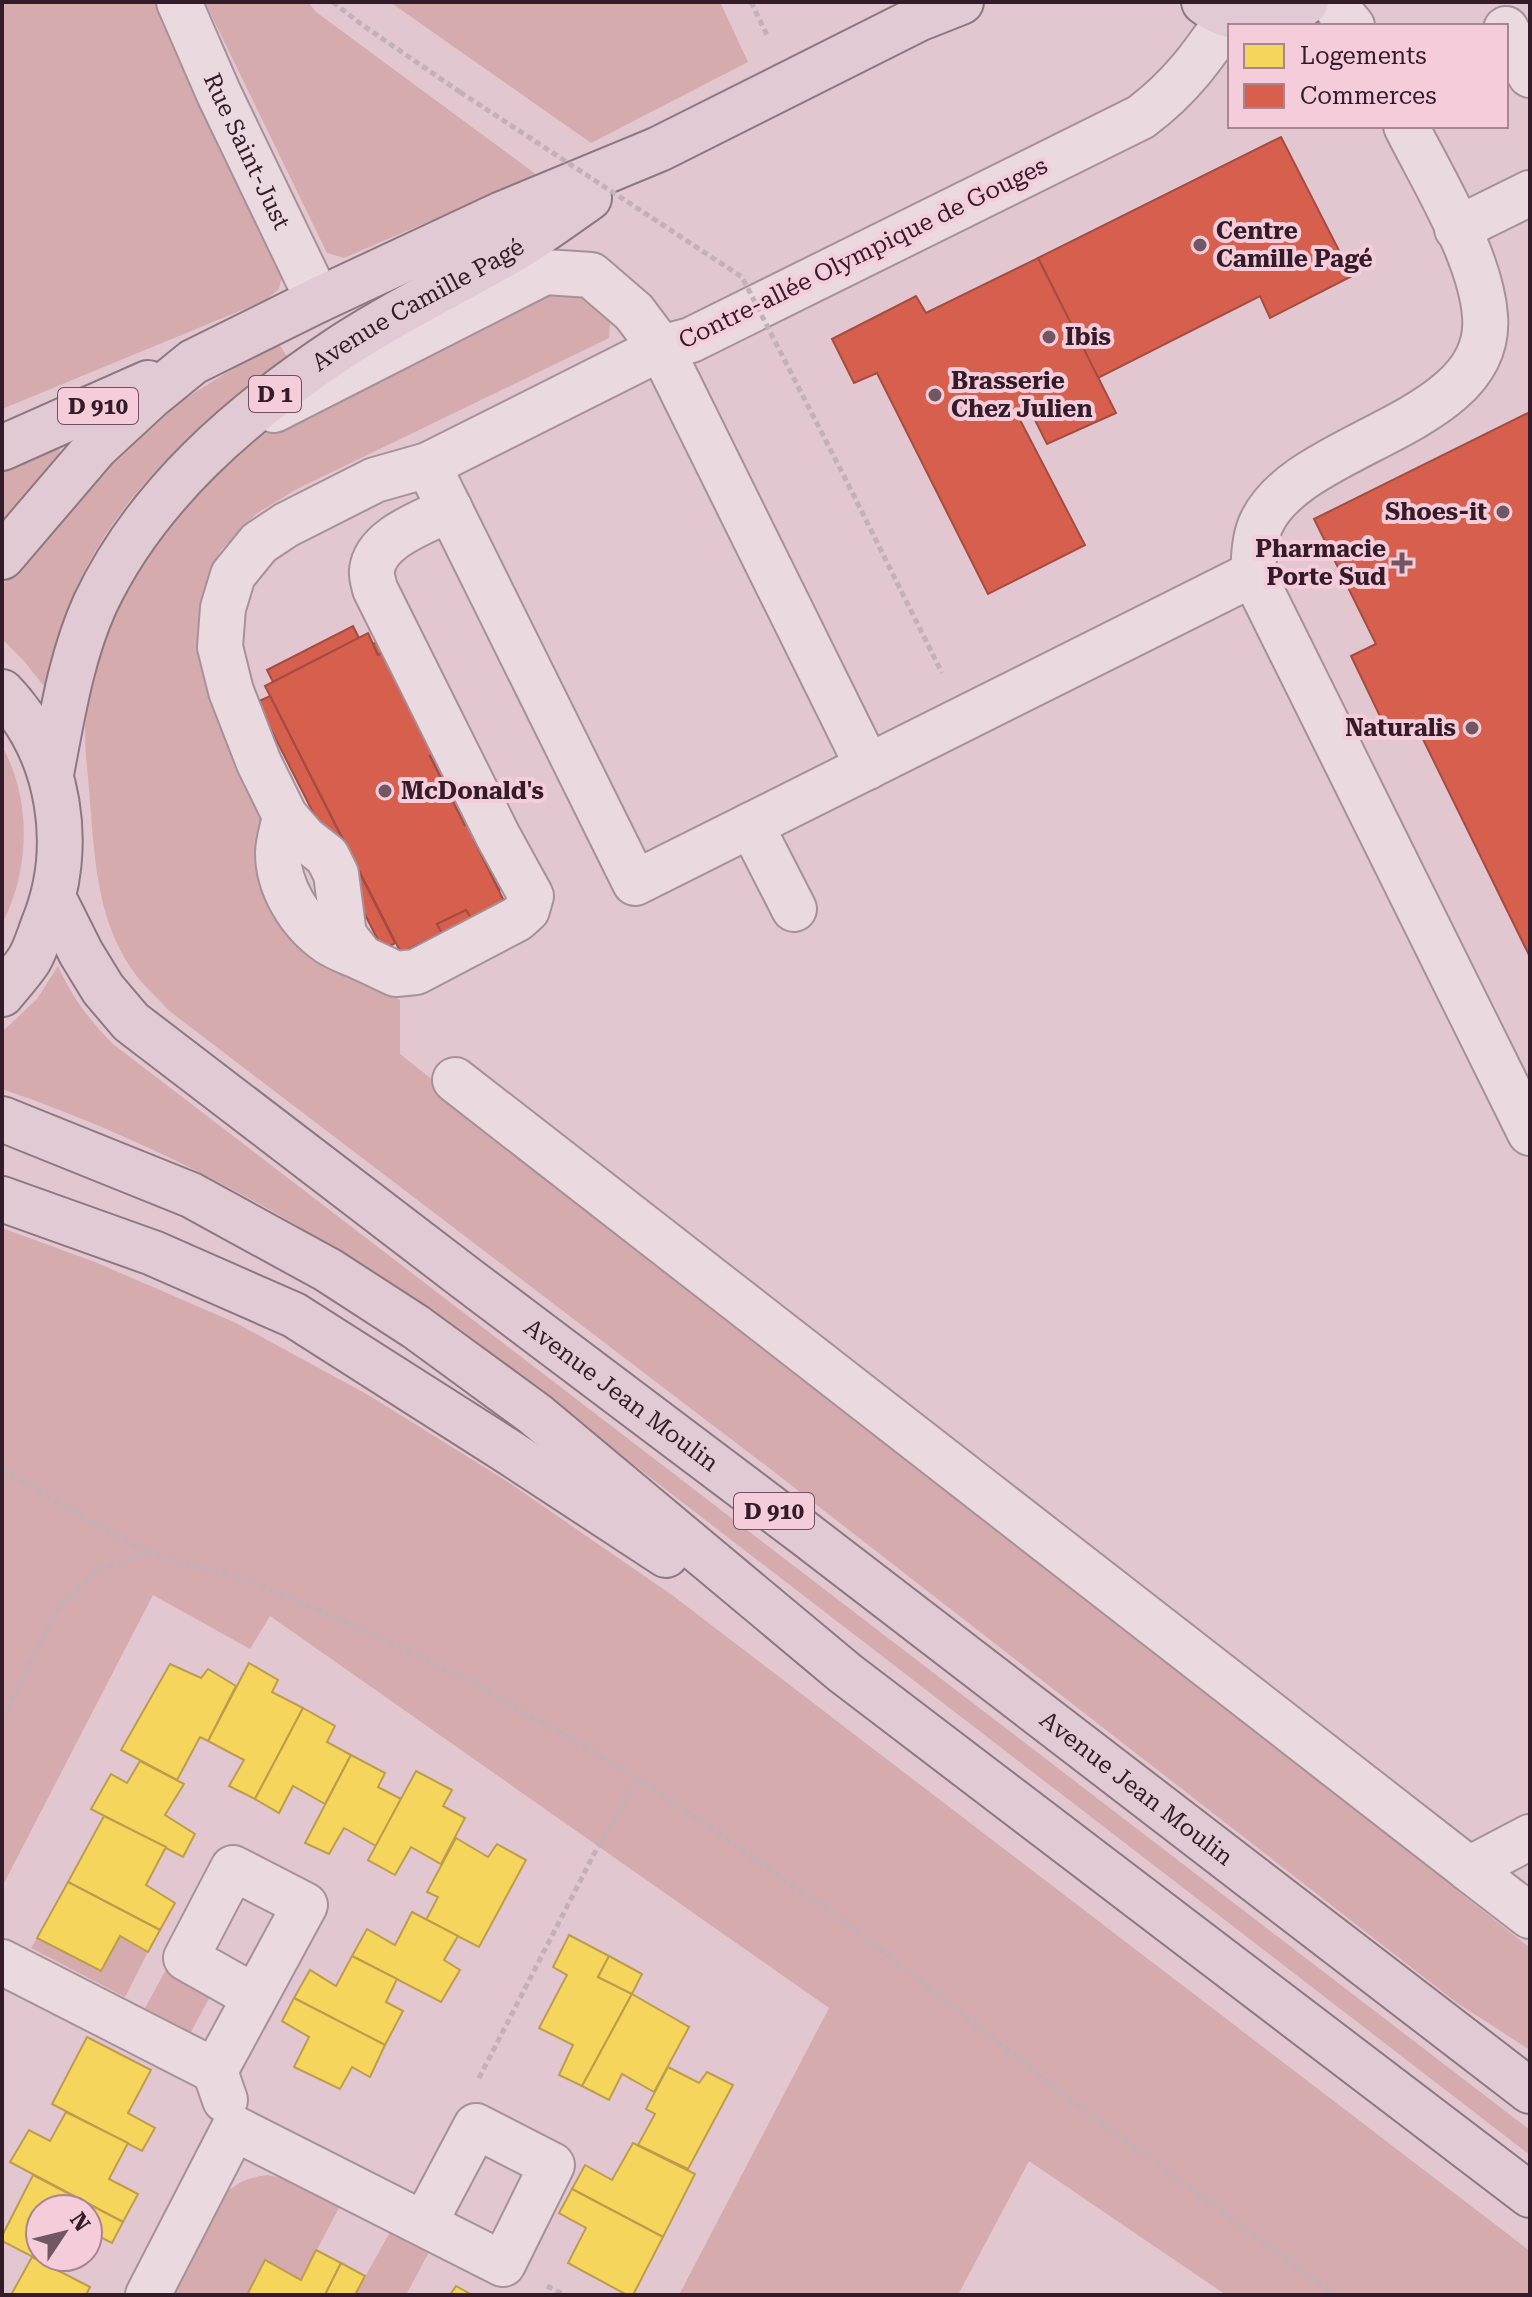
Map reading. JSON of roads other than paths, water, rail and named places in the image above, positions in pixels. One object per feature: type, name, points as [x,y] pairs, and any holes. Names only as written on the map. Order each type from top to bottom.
[{"type":"main road","name":"Avenue Camille Pagé","points":[[2,557],[96,447],[193,362],[502,214],[659,149],[918,19],[961,2]]},
{"type":"main road","points":[[1217,9],[1255,19],[1280,15],[1306,2]]},
{"type":"main road","name":"Avenue Camille Pagé","points":[[51,774],[72,670],[95,605],[129,545],[171,490],[222,437],[275,394],[342,347],[521,244],[659,149]]},
{"type":"main road","name":"D 910","points":[[2,448],[193,362]]},
{"type":"main road","points":[[2,692],[20,712],[51,774],[61,836],[54,899],[30,958],[2,994]]},
{"type":"main road","name":"Avenue Jean Moulin","points":[[54,899],[103,989],[131,1022],[829,1552],[1530,2091]]},
{"type":"main road","points":[[2,1119],[191,1195],[328,1270],[416,1327],[535,1414],[845,1673],[1530,2195]]},
{"type":"main road","points":[[2,1199],[153,1253],[294,1315],[845,1673]]},
{"type":"street","name":"Rue Saint-Just","points":[[179,2],[219,94],[318,300]]},
{"type":"street","points":[[1332,2],[1350,24]]},
{"type":"street","points":[[1492,2],[1503,24]]},
{"type":"street","name":"Contre-allée Olympique de Gouges","points":[[222,437],[545,272],[591,275],[634,312],[661,348],[691,340],[1141,117],[1170,95],[1194,69],[1217,9]]},
{"type":"street","points":[[1508,34],[1530,75]]},
{"type":"street","points":[[1407,128],[1478,279],[1486,317],[1484,338],[1473,364],[1456,388],[1432,406],[1304,478],[1279,499],[1260,525],[1253,574],[1530,1133]]},
{"type":"street","points":[[1457,229],[1530,193]]},
{"type":"street","points":[[450,509],[389,542],[377,556],[372,571],[375,589],[531,896],[527,910],[517,919],[416,972],[396,974],[362,958],[344,935],[336,874],[327,856],[304,838],[285,816],[259,763],[231,691],[220,647],[223,608],[233,575],[259,543],[286,525],[375,480],[428,465],[661,348],[868,767]]},
{"type":"street","points":[[428,465],[635,883],[1253,574]]},
{"type":"street","points":[[751,825],[794,909]]},
{"type":"street","points":[[455,1080],[1530,1916]]},
{"type":"street","points":[[1469,1869],[1530,1837]]},
{"type":"street","points":[[2,1962],[215,2071],[234,2128],[503,2264],[552,2165],[476,2126],[424,2224]]},
{"type":"street","points":[[215,2071],[255,1997]]},
{"type":"street","points":[[148,2295],[234,2128]]},
{"type":"place","name":"Centre Camille Pagé","points":[[1200,245]]},
{"type":"place","name":"Ibis","points":[[1049,337]]},
{"type":"place","name":"Brasserie Chez Julien","points":[[935,395]]},
{"type":"place","name":"Shoes-it","points":[[1503,512]]},
{"type":"place","name":"Pharmacie Porte Sud","points":[[1402,563]]},
{"type":"place","name":"Naturalis","points":[[1472,728]]},
{"type":"place","name":"McDonald's","points":[[385,791]]}]
